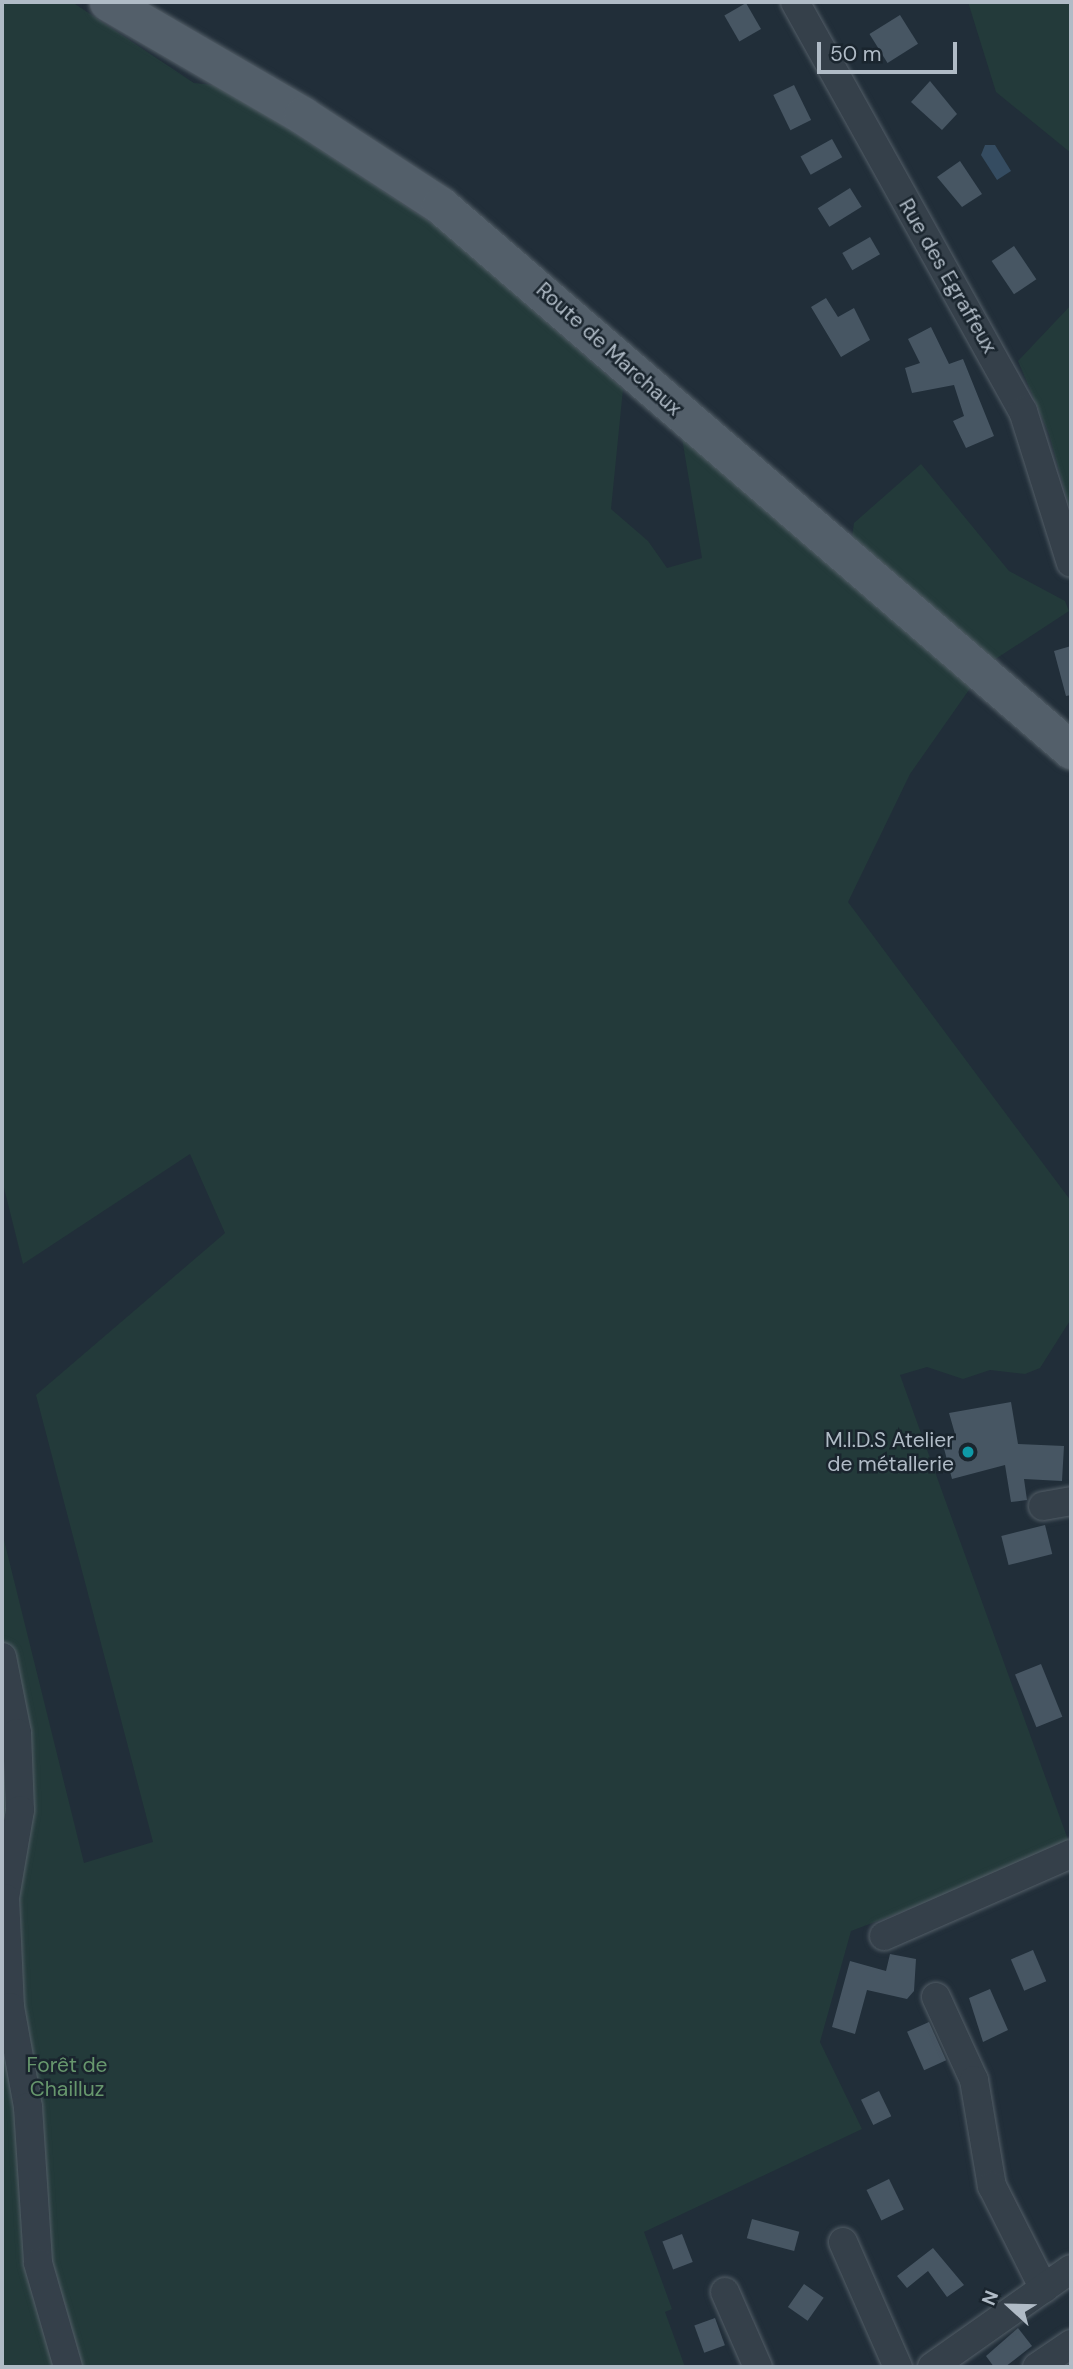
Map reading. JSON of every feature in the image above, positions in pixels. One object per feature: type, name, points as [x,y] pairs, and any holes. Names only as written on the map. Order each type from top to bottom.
[{"type":"main road","name":"Route de Marchaux","points":[[108,2],[302,115],[440,205],[1071,750]]},
{"type":"street","name":"Rue des Egraffeux","points":[[794,2],[1023,411],[1071,563]]},
{"type":"street","points":[[1043,1506],[1071,1501]]},
{"type":"street","points":[[2,1657],[17,1733],[20,1810],[5,1898],[10,2007],[28,2107],[38,2263],[68,2367]]},
{"type":"street","points":[[884,1936],[1071,1854]]},
{"type":"street","points":[[936,1997],[974,2080],[992,2186],[1044,2288]]},
{"type":"street","points":[[844,2242],[898,2367]]},
{"type":"street","points":[[932,2367],[1071,2269]]},
{"type":"street","points":[[725,2292],[758,2367]]},
{"type":"street","points":[[1037,2367],[1071,2344]]},
{"type":"green space","name":"Forêt de Chailluz","points":[[2,2],[72,2],[194,83],[223,86],[438,227],[623,389],[611,509],[648,541],[667,568],[702,558],[682,438],[971,687],[910,774],[848,902],[1071,1201],[1071,1319],[1040,1368],[1025,1374],[990,1370],[963,1379],[927,1367],[900,1375],[1071,1848],[851,1931],[820,2042],[862,2129],[644,2232],[672,2309],[665,2312],[685,2367],[2,2367],[2,1532],[84,1863],[153,1842],[36,1395],[225,1233],[190,1154],[23,1264],[2,1180]]},
{"type":"green space","points":[[968,2],[1071,2],[1071,153],[996,92]]},
{"type":"green space","points":[[1071,305],[1071,513],[1049,434],[1018,361]]},
{"type":"green space","points":[[921,464],[1009,571],[1065,601],[1069,611],[988,664],[851,544],[854,523]]},
{"type":"water","points":[[985,145],[995,145],[1011,171],[997,180],[981,155]]},
{"type":"building","points":[[746,3],[761,29],[739,41],[724,16]]},
{"type":"building","points":[[900,15],[918,44],[887,63],[869,34]]},
{"type":"building","points":[[930,81],[957,114],[942,130],[911,102]]},
{"type":"building","points":[[794,85],[811,120],[790,130],[773,95]]},
{"type":"building","points":[[832,139],[842,157],[811,175],[801,156]]},
{"type":"building","points":[[960,161],[982,194],[962,207],[937,177]]},
{"type":"building","points":[[850,188],[862,207],[829,227],[818,208]]},
{"type":"building","points":[[870,237],[880,254],[852,270],[842,253]]},
{"type":"building","points":[[1014,246],[1036,279],[1014,294],[992,261]]},
{"type":"building","points":[[826,298],[838,317],[854,308],[870,340],[841,357],[811,307]]},
{"type":"building","points":[[931,327],[949,364],[963,359],[994,436],[966,448],[953,421],[964,416],[954,385],[912,393],[905,368],[920,363],[908,339]]},
{"type":"building","points":[[1071,646],[1071,695],[1066,696],[1054,651]]},
{"type":"building","points":[[1011,1402],[1018,1444],[1064,1446],[1062,1481],[1024,1479],[1027,1500],[1011,1502],[1005,1465],[952,1479],[941,1437],[955,1434],[949,1413]]},
{"type":"building","points":[[1045,1525],[1052,1554],[1009,1565],[1001,1536]]},
{"type":"building","points":[[1041,1664],[1062,1717],[1036,1727],[1015,1674]]},
{"type":"building","points":[[1033,1950],[1046,1981],[1024,1991],[1011,1959]]},
{"type":"building","points":[[890,1954],[916,1959],[914,1991],[907,1999],[867,1990],[855,2034],[832,2027],[850,1961],[886,1971]]},
{"type":"building","points":[[990,1989],[1008,2030],[983,2042],[969,1998]]},
{"type":"building","points":[[929,2022],[946,2060],[924,2070],[907,2032]]},
{"type":"building","points":[[879,2091],[891,2116],[873,2125],[861,2100]]},
{"type":"building","points":[[889,2179],[904,2210],[881,2221],[867,2190]]},
{"type":"building","points":[[752,2219],[799,2232],[794,2251],[747,2238]]},
{"type":"building","points":[[682,2234],[693,2262],[673,2270],[662,2242]]},
{"type":"building","points":[[933,2248],[964,2285],[947,2297],[928,2271],[907,2288],[897,2276]]},
{"type":"building","points":[[804,2284],[824,2298],[808,2321],[788,2307]]},
{"type":"building","points":[[715,2318],[725,2345],[704,2353],[694,2326]]},
{"type":"building","points":[[1018,2328],[1032,2346],[1005,2367],[994,2367],[986,2356]]},
{"type":"place","name":"M.I.D.S Atelier de métallerie","points":[[968,1452]]}]
